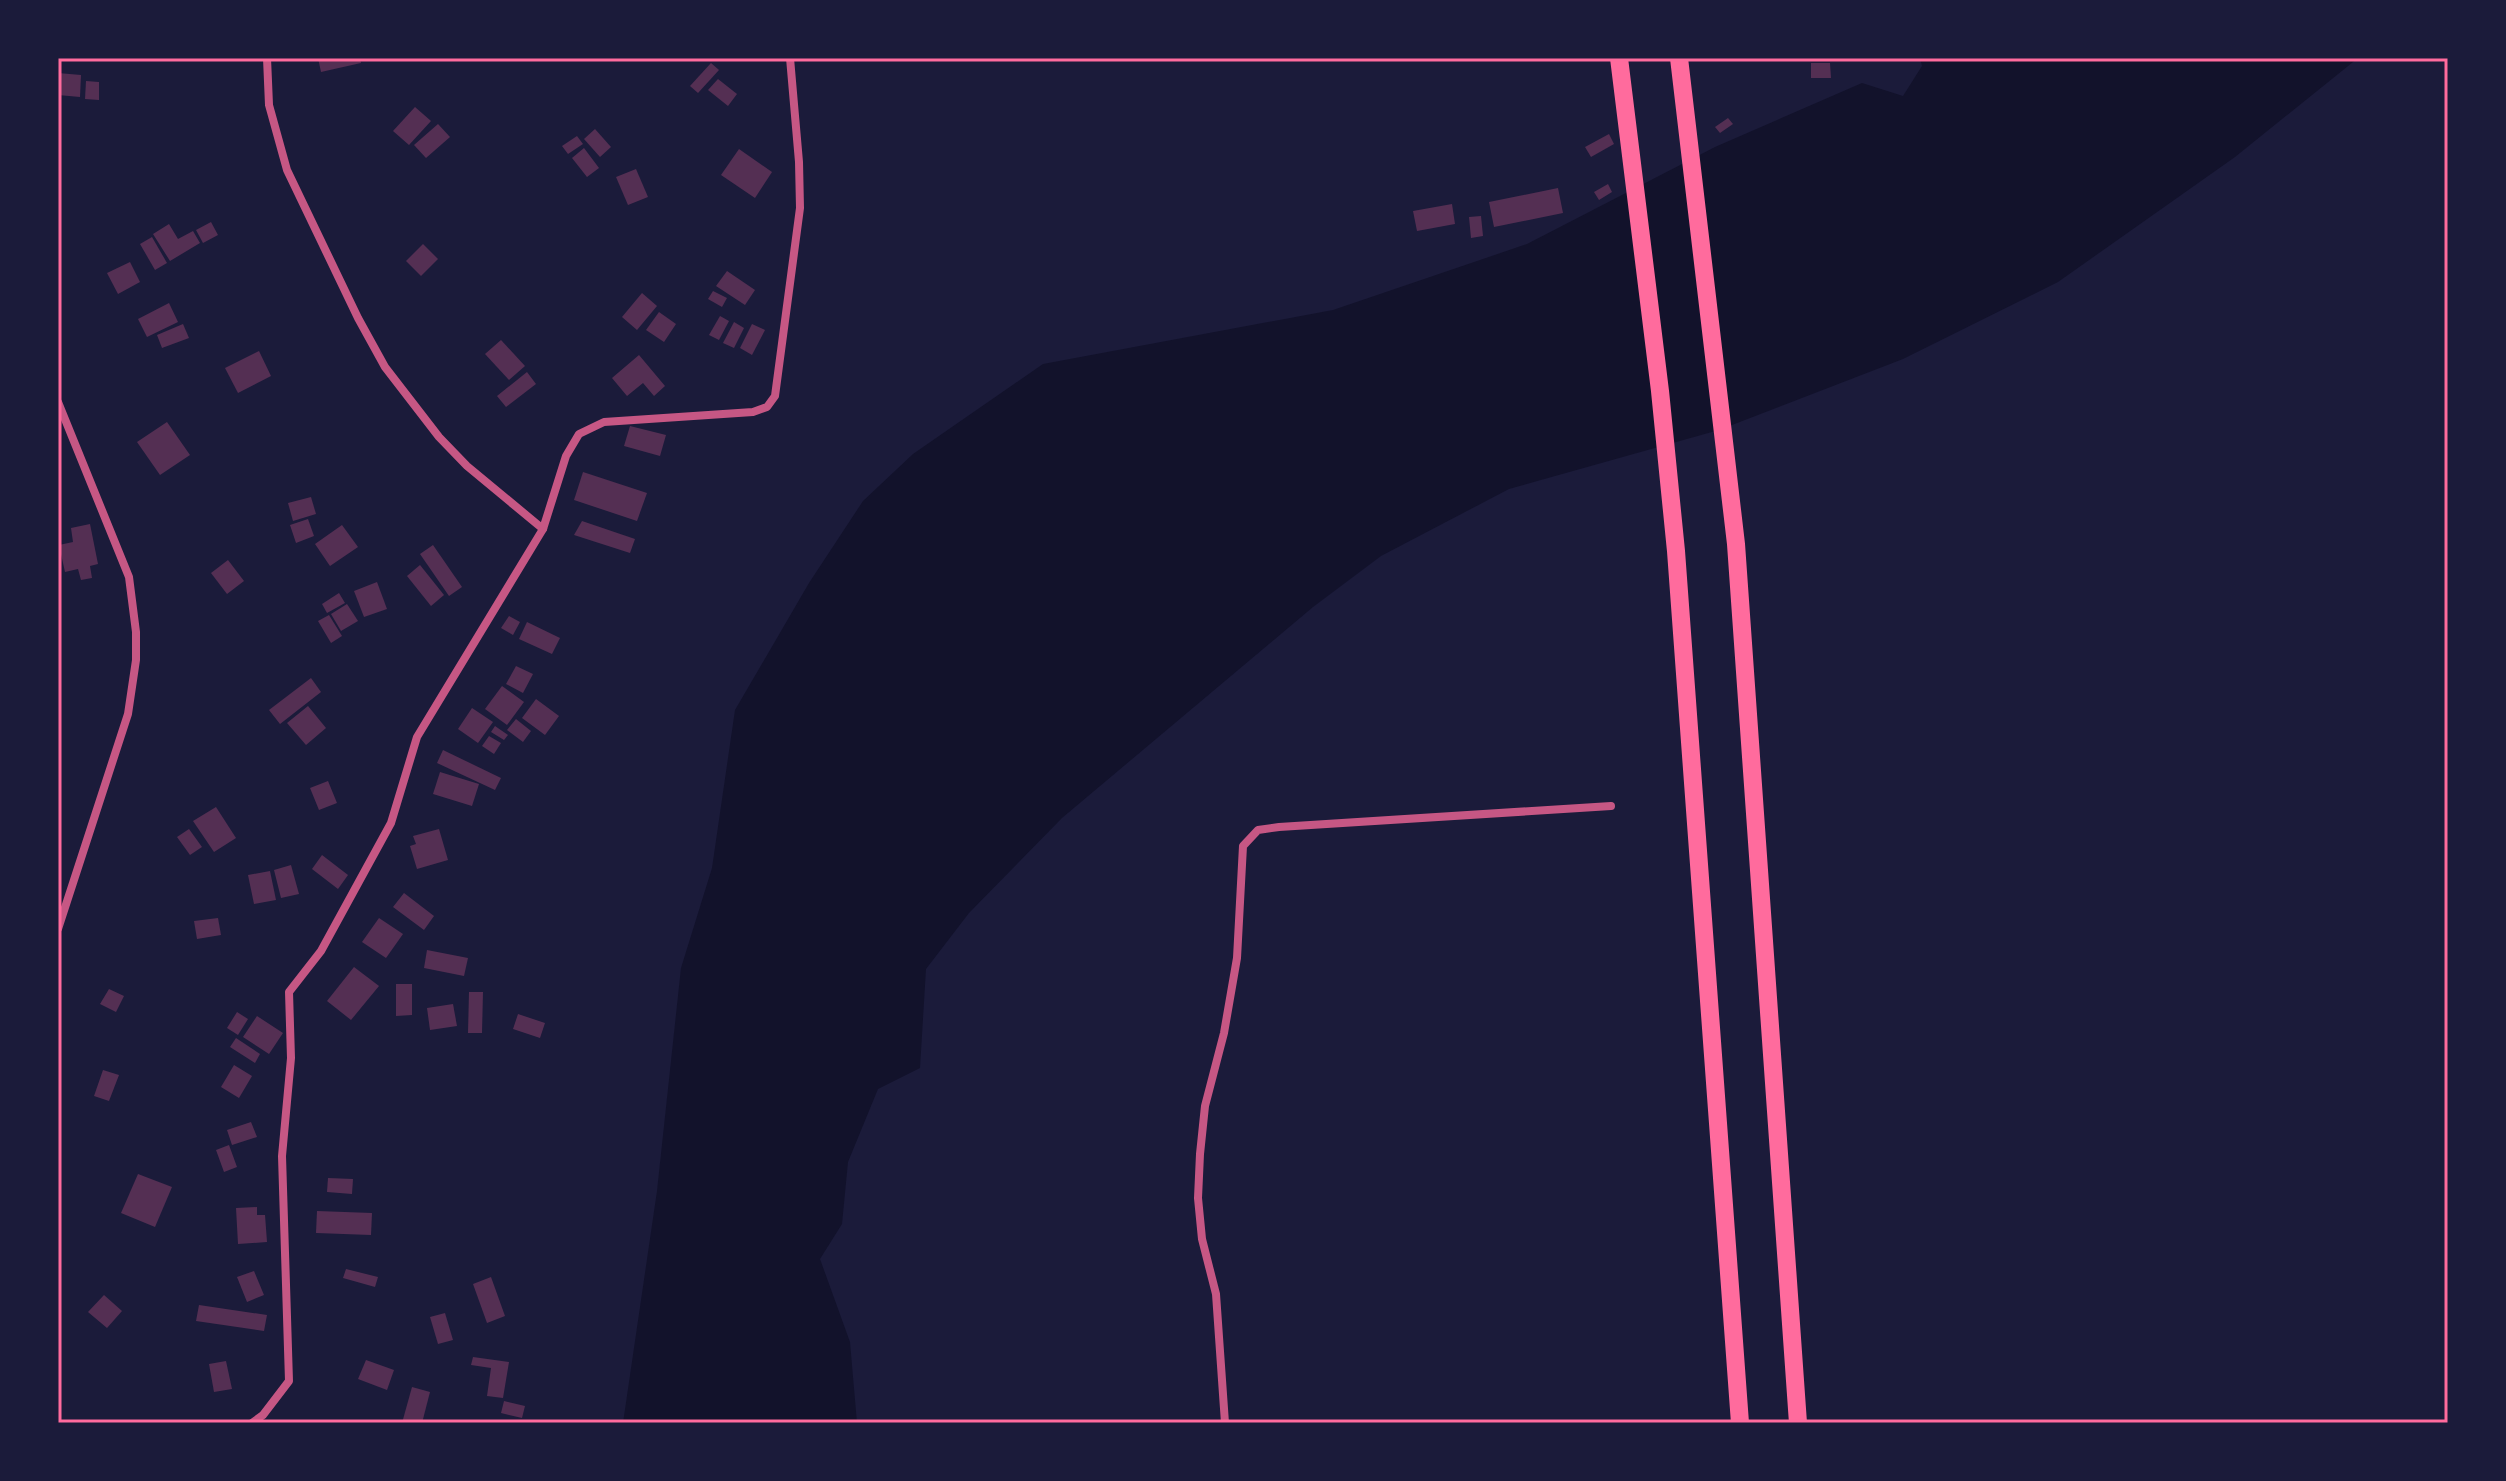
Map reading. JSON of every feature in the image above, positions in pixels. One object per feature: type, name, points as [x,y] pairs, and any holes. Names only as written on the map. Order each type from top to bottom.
[{"type":"highway","points":[[1619,58],[1676,551],[1740,1423]]},
{"type":"highway","points":[[1679,58],[1734,529],[1798,1423]]},
{"type":"street","points":[[267,58],[269,105],[287,170],[385,367],[448,447],[543,529]]},
{"type":"street","points":[[252,1423],[263,1415],[289,1381],[282,1156],[291,1058],[289,992],[321,951],[391,823],[417,737],[543,529],[566,456],[579,434],[604,422],[753,412],[767,407],[775,396],[800,208],[790,58]]},
{"type":"street","points":[[58,402],[129,577],[136,632],[133,690],[128,714],[58,929]]},
{"type":"street","points":[[1225,1423],[1216,1294],[1202,1239],[1198,1198],[1205,1106],[1224,1033],[1237,958],[1243,846],[1258,830],[1279,827],[1611,806]]},
{"type":"shaded area","points":[[1920,58],[2358,58],[2235,157],[2058,282],[1903,359],[1719,430],[1509,489],[1381,556],[1313,607],[1062,818],[969,913],[926,969],[920,1068],[878,1089],[848,1162],[842,1224],[820,1259],[850,1342],[857,1423],[623,1423],[657,1191],[681,968],[712,868],[735,710],[809,583],[863,501],[913,454],[1043,364],[1333,310],[1527,244],[1715,147],[1862,83],[1903,96],[1922,66]]},
{"type":"building","points":[[318,58],[360,58],[361,63],[321,72]]},
{"type":"building","points":[[711,63],[719,70],[698,93],[690,86]]},
{"type":"building","points":[[1811,63],[1830,63],[1831,78],[1811,78]]},
{"type":"building","points":[[58,73],[81,75],[80,97],[58,95]]},
{"type":"building","points":[[718,79],[737,94],[728,106],[708,90]]},
{"type":"building","points":[[86,81],[99,82],[99,100],[85,99]]},
{"type":"building","points":[[415,107],[431,121],[409,145],[393,131]]},
{"type":"building","points":[[1728,118],[1733,124],[1720,133],[1715,127]]},
{"type":"building","points":[[438,124],[450,137],[426,158],[414,145]]},
{"type":"building","points":[[595,129],[611,147],[600,157],[584,139]]},
{"type":"building","points":[[1609,134],[1614,144],[1591,157],[1585,147]]},
{"type":"building","points":[[577,136],[583,144],[568,154],[562,146]]},
{"type":"building","points":[[584,148],[599,168],[587,177],[572,158]]},
{"type":"building","points":[[739,149],[772,172],[755,198],[721,175]]},
{"type":"building","points":[[636,169],[648,197],[628,205],[616,177]]},
{"type":"building","points":[[1608,184],[1612,192],[1599,200],[1594,192]]},
{"type":"building","points":[[1558,188],[1563,213],[1494,227],[1489,202]]},
{"type":"building","points":[[1452,204],[1455,224],[1417,231],[1413,211]]},
{"type":"building","points":[[1481,216],[1483,236],[1471,238],[1469,217]]},
{"type":"building","points":[[211,222],[218,235],[203,243],[196,230]]},
{"type":"building","points":[[169,224],[178,239],[193,231],[200,243],[170,261],[153,234]]},
{"type":"building","points":[[152,237],[167,263],[155,270],[140,244]]},
{"type":"building","points":[[423,244],[438,259],[421,276],[406,261]]},
{"type":"building","points":[[130,262],[140,282],[118,294],[107,273]]},
{"type":"building","points":[[727,271],[755,290],[745,305],[716,286]]},
{"type":"building","points":[[713,291],[727,298],[722,307],[708,299]]},
{"type":"building","points":[[642,293],[657,306],[637,330],[622,317]]},
{"type":"building","points":[[169,303],[178,322],[147,337],[138,319]]},
{"type":"building","points":[[659,312],[676,324],[664,342],[646,330]]},
{"type":"building","points":[[720,316],[729,321],[719,340],[709,335]]},
{"type":"building","points":[[734,322],[744,328],[734,348],[723,343]]},
{"type":"building","points":[[183,324],[189,338],[162,348],[157,335]]},
{"type":"building","points":[[752,324],[765,330],[752,355],[740,348]]},
{"type":"building","points":[[501,340],[525,366],[509,380],[485,354]]},
{"type":"building","points":[[259,351],[271,376],[238,393],[225,368]]},
{"type":"building","points":[[639,355],[665,386],[654,396],[643,383],[627,396],[612,378]]},
{"type":"building","points":[[527,372],[536,384],[506,407],[497,396]]},
{"type":"building","points":[[167,422],[190,455],[160,475],[137,442]]},
{"type":"building","points":[[630,426],[666,435],[660,456],[624,446]]},
{"type":"building","points":[[583,472],[647,493],[637,521],[574,500]]},
{"type":"building","points":[[311,497],[316,514],[293,521],[288,503]]},
{"type":"building","points":[[308,519],[314,536],[296,543],[290,525]]},
{"type":"building","points":[[582,521],[635,539],[630,553],[574,535]]},
{"type":"building","points":[[90,524],[98,564],[90,566],[92,578],[81,580],[78,569],[65,572],[59,545],[73,542],[71,528]]},
{"type":"building","points":[[342,525],[358,547],[330,566],[315,544]]},
{"type":"building","points":[[433,545],[462,587],[449,596],[420,554]]},
{"type":"building","points":[[228,560],[244,581],[227,594],[211,573]]},
{"type":"building","points":[[420,565],[444,595],[431,606],[407,576]]},
{"type":"building","points":[[377,582],[387,609],[364,617],[354,591]]},
{"type":"building","points":[[339,593],[345,603],[327,613],[322,604]]},
{"type":"building","points":[[347,604],[358,621],[341,631],[331,614]]},
{"type":"building","points":[[329,615],[342,636],[331,643],[318,621]]},
{"type":"building","points":[[509,616],[520,622],[513,635],[501,628]]},
{"type":"building","points":[[527,622],[560,638],[552,654],[519,639]]},
{"type":"building","points":[[516,666],[533,674],[523,693],[506,684]]},
{"type":"building","points":[[311,678],[321,692],[280,724],[269,710]]},
{"type":"building","points":[[502,686],[524,702],[507,725],[485,709]]},
{"type":"building","points":[[536,699],[559,716],[545,735],[522,718]]},
{"type":"building","points":[[308,706],[326,728],[306,745],[287,723]]},
{"type":"building","points":[[472,708],[493,722],[478,743],[458,729]]},
{"type":"building","points":[[516,719],[531,731],[523,742],[507,730]]},
{"type":"building","points":[[495,726],[508,735],[504,740],[491,732]]},
{"type":"building","points":[[489,736],[501,743],[494,754],[482,746]]},
{"type":"building","points":[[443,750],[501,778],[495,790],[437,763]]},
{"type":"building","points":[[440,772],[479,784],[472,806],[433,794]]},
{"type":"building","points":[[328,781],[337,803],[319,810],[310,788]]},
{"type":"building","points":[[216,807],[236,838],[214,852],[193,821]]},
{"type":"building","points":[[189,829],[202,847],[190,855],[177,837]]},
{"type":"building","points":[[439,829],[448,860],[417,869],[410,846],[416,844],[413,836]]},
{"type":"building","points":[[322,855],[348,875],[338,889],[312,869]]},
{"type":"building","points":[[291,865],[299,894],[281,898],[274,870]]},
{"type":"building","points":[[270,871],[276,900],[254,904],[248,875]]},
{"type":"building","points":[[404,893],[434,916],[424,930],[393,907]]},
{"type":"building","points":[[218,918],[221,935],[197,939],[194,921]]},
{"type":"building","points":[[379,918],[403,934],[386,958],[362,942]]},
{"type":"building","points":[[427,950],[468,958],[464,976],[424,968]]},
{"type":"building","points":[[354,967],[379,986],[351,1020],[327,1001]]},
{"type":"building","points":[[396,984],[412,984],[412,1015],[396,1016]]},
{"type":"building","points":[[109,989],[124,996],[116,1012],[100,1004]]},
{"type":"building","points":[[469,992],[483,992],[482,1033],[468,1033]]},
{"type":"building","points":[[453,1004],[457,1026],[430,1030],[427,1008]]},
{"type":"building","points":[[237,1012],[248,1019],[238,1035],[227,1028]]},
{"type":"building","points":[[518,1014],[545,1023],[540,1038],[513,1029]]},
{"type":"building","points":[[257,1016],[283,1033],[269,1054],[243,1037]]},
{"type":"building","points":[[236,1038],[260,1054],[255,1063],[230,1047]]},
{"type":"building","points":[[234,1065],[252,1076],[239,1098],[221,1087]]},
{"type":"building","points":[[103,1070],[119,1075],[109,1101],[94,1096]]},
{"type":"building","points":[[251,1122],[257,1137],[232,1145],[227,1130]]},
{"type":"building","points":[[229,1145],[237,1167],[224,1172],[216,1150]]},
{"type":"building","points":[[138,1174],[172,1187],[155,1227],[121,1213]]},
{"type":"building","points":[[328,1178],[353,1179],[352,1194],[327,1192]]},
{"type":"building","points":[[257,1207],[257,1215],[265,1215],[267,1242],[238,1244],[236,1208]]},
{"type":"building","points":[[317,1211],[372,1213],[371,1235],[316,1233]]},
{"type":"building","points":[[346,1269],[378,1277],[375,1287],[343,1278]]},
{"type":"building","points":[[254,1271],[264,1295],[247,1302],[237,1277]]},
{"type":"building","points":[[491,1277],[505,1316],[487,1323],[473,1284]]},
{"type":"building","points":[[104,1295],[122,1311],[107,1328],[88,1312]]},
{"type":"building","points":[[199,1305],[267,1315],[264,1331],[196,1321]]},
{"type":"building","points":[[445,1313],[453,1340],[438,1344],[430,1317]]},
{"type":"building","points":[[473,1357],[509,1362],[503,1398],[487,1396],[491,1368],[471,1365]]},
{"type":"building","points":[[366,1360],[394,1370],[387,1390],[358,1379]]},
{"type":"building","points":[[226,1361],[232,1389],[214,1392],[209,1364]]},
{"type":"building","points":[[412,1387],[430,1392],[422,1423],[402,1423]]},
{"type":"building","points":[[504,1401],[525,1406],[522,1418],[501,1413]]}]
